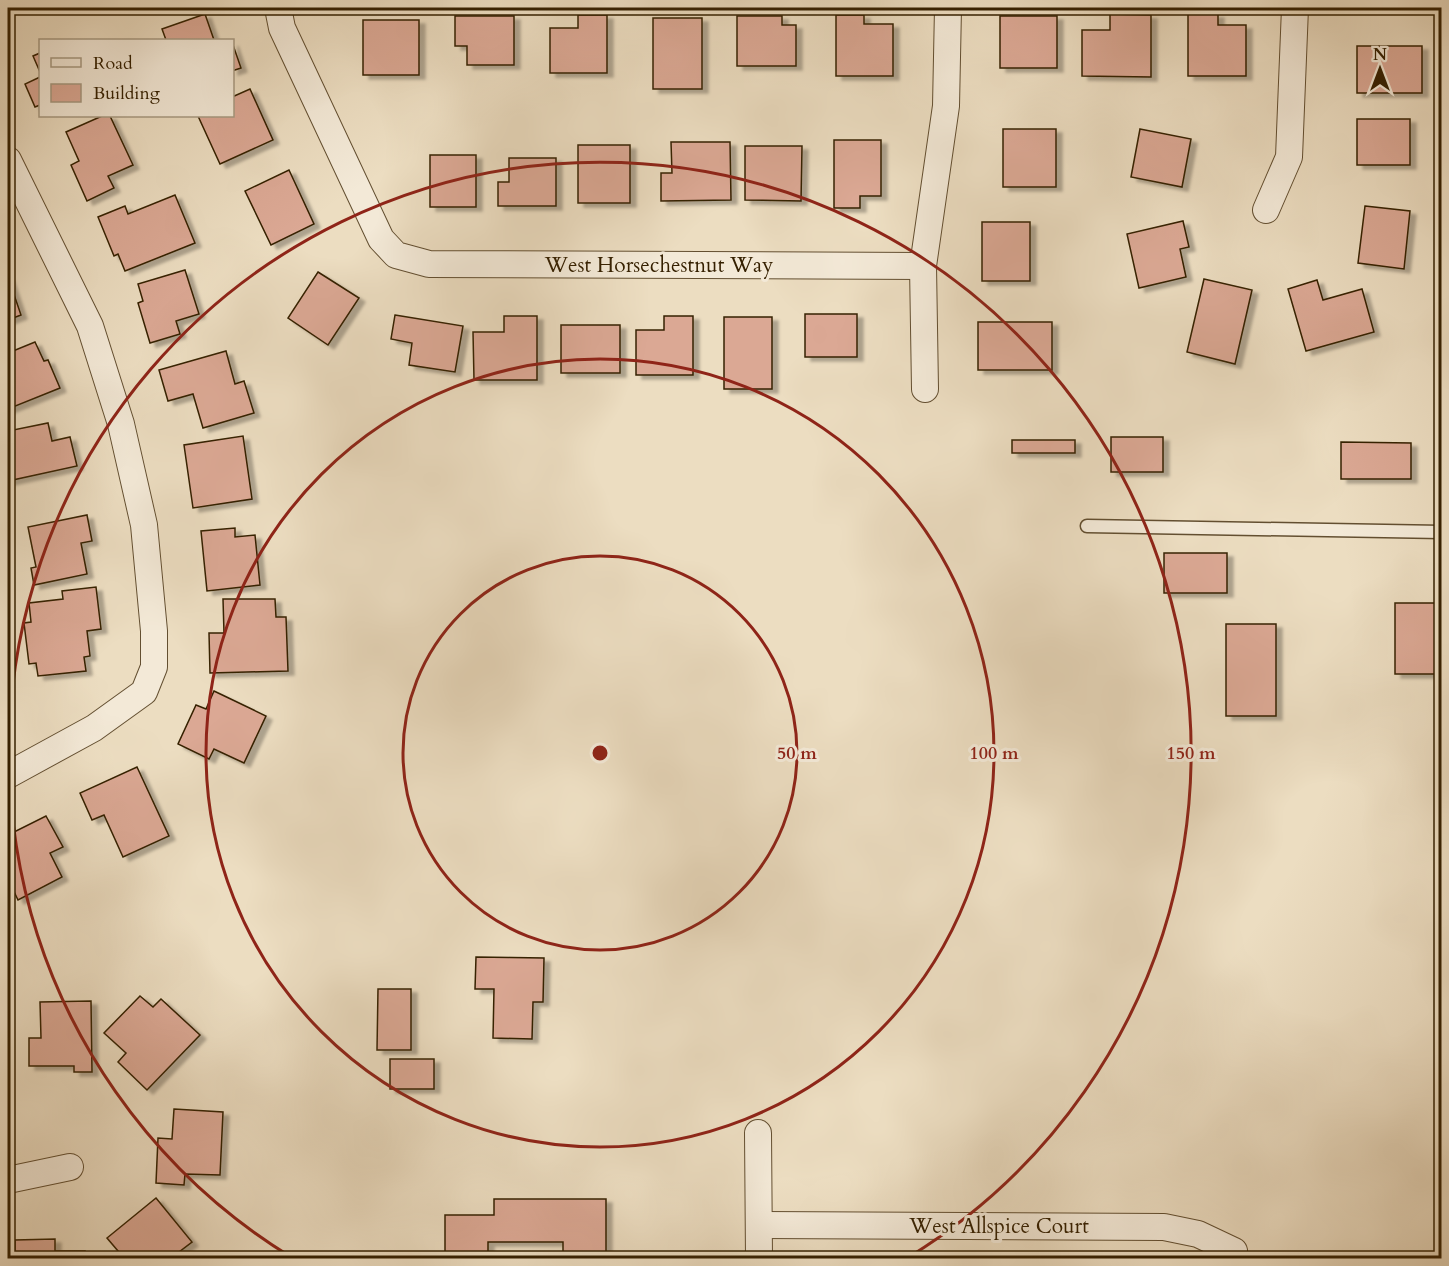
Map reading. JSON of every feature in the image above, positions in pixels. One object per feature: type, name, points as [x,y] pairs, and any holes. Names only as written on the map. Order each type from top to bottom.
[{"type":"street","name":"West Horsechestnut Way","points":[[278,8],[282,28],[376,228],[396,255],[429,264],[923,266]]},
{"type":"street","points":[[925,389],[923,266],[946,106],[948,8]]},
{"type":"street","points":[[1266,210],[1289,156],[1295,8]]},
{"type":"street","points":[[8,160],[90,326],[121,424],[144,525],[154,630],[154,667],[144,692],[94,728],[8,775]]},
{"type":"street","points":[[758,1132],[759,1258]]},
{"type":"street","points":[[8,1180],[70,1167]]},
{"type":"street","name":"West Allspice Court","points":[[759,1225],[1164,1227],[1198,1234],[1234,1251]]},
{"type":"lane","points":[[1087,526],[1442,532]]},
{"type":"building","points":[[205,14],[214,39],[166,39],[162,29]]},
{"type":"building","points":[[1110,14],[1151,15],[1151,77],[1082,76],[1082,30],[1110,30]]},
{"type":"building","points":[[1188,14],[1218,14],[1218,25],[1246,25],[1246,76],[1188,76]]},
{"type":"building","points":[[578,15],[607,15],[607,73],[550,73],[550,28],[578,28]]},
{"type":"building","points":[[836,15],[864,15],[864,24],[893,24],[893,76],[836,76]]},
{"type":"building","points":[[455,16],[514,16],[514,65],[467,65],[467,46],[455,46]]},
{"type":"building","points":[[737,16],[782,16],[782,25],[796,25],[796,66],[737,66]]},
{"type":"building","points":[[1000,16],[1057,16],[1057,68],[1000,68]]},
{"type":"building","points":[[653,18],[702,18],[702,89],[653,89]]},
{"type":"building","points":[[363,20],[419,20],[419,75],[363,75]]},
{"type":"building","points":[[1357,46],[1422,46],[1422,93],[1357,93]]},
{"type":"building","points":[[234,48],[241,68],[234,70]]},
{"type":"building","points":[[39,53],[39,70],[33,56]]},
{"type":"building","points":[[39,77],[39,105],[35,107],[25,84]]},
{"type":"building","points":[[250,89],[273,140],[220,164],[198,117],[234,117],[234,96]]},
{"type":"building","points":[[100,117],[110,117],[133,165],[108,176],[114,188],[87,201],[71,165],[79,161],[66,132]]},
{"type":"building","points":[[1357,119],[1410,119],[1410,165],[1357,165]]},
{"type":"building","points":[[1003,129],[1056,129],[1056,187],[1003,187]]},
{"type":"building","points":[[1140,129],[1191,139],[1182,187],[1131,177]]},
{"type":"building","points":[[834,140],[881,140],[881,196],[860,196],[860,208],[834,208]]},
{"type":"building","points":[[671,142],[730,142],[731,200],[661,201],[661,173],[672,173]]},
{"type":"building","points":[[578,145],[630,145],[630,203],[578,203]]},
{"type":"building","points":[[745,146],[802,146],[801,201],[745,200]]},
{"type":"building","points":[[430,155],[476,155],[476,207],[430,207]]},
{"type":"building","points":[[509,158],[556,158],[556,206],[498,206],[498,182],[509,182]]},
{"type":"building","points":[[289,170],[314,224],[271,245],[245,191]]},
{"type":"building","points":[[175,195],[195,243],[125,271],[118,254],[114,256],[98,217],[125,206],[128,214]]},
{"type":"building","points":[[1365,206],[1410,211],[1404,269],[1358,263]]},
{"type":"building","points":[[1183,221],[1189,247],[1180,249],[1186,277],[1139,288],[1127,234]]},
{"type":"building","points":[[982,222],[1030,222],[1030,281],[982,281]]},
{"type":"building","points":[[185,270],[199,314],[176,321],[180,334],[150,343],[138,303],[143,301],[138,284]]},
{"type":"building","points":[[318,272],[359,298],[328,345],[288,318]]},
{"type":"building","points":[[8,277],[21,315],[8,320]]},
{"type":"building","points":[[1204,279],[1252,290],[1235,364],[1187,352]]},
{"type":"building","points":[[1317,280],[1323,300],[1362,289],[1374,332],[1306,351],[1288,289]]},
{"type":"building","points":[[805,314],[857,314],[857,357],[805,357]]},
{"type":"building","points":[[395,315],[463,326],[455,372],[409,365],[412,343],[391,339]]},
{"type":"building","points":[[504,316],[537,316],[537,380],[474,380],[473,332],[504,332]]},
{"type":"building","points":[[664,316],[693,316],[693,375],[636,375],[636,330],[664,330]]},
{"type":"building","points":[[724,317],[772,317],[772,389],[724,389]]},
{"type":"building","points":[[978,322],[1052,322],[1052,370],[978,370]]},
{"type":"building","points":[[561,325],[620,325],[620,373],[561,373]]},
{"type":"building","points":[[35,342],[44,361],[48,360],[60,388],[8,409],[8,353]]},
{"type":"building","points":[[226,351],[235,384],[244,381],[254,413],[203,428],[193,394],[168,401],[159,370]]},
{"type":"building","points":[[48,423],[52,441],[70,437],[77,466],[8,481],[8,431]]},
{"type":"building","points":[[243,436],[252,499],[193,508],[184,445]]},
{"type":"building","points":[[1111,437],[1163,437],[1163,472],[1111,472]]},
{"type":"building","points":[[1012,440],[1075,440],[1075,453],[1012,453]]},
{"type":"building","points":[[1341,442],[1411,443],[1411,479],[1341,479]]},
{"type":"building","points":[[87,515],[92,541],[81,543],[87,574],[34,585],[31,568],[36,567],[28,527]]},
{"type":"building","points":[[235,528],[235,537],[255,535],[260,585],[207,591],[201,531]]},
{"type":"building","points":[[1164,553],[1227,553],[1227,593],[1164,593]]},
{"type":"building","points":[[96,587],[101,629],[87,631],[90,656],[84,657],[86,671],[38,676],[36,663],[29,664],[24,623],[31,622],[29,603],[63,599],[62,591]]},
{"type":"building","points":[[223,599],[275,599],[276,617],[286,617],[288,671],[210,673],[209,633],[224,633]]},
{"type":"building","points":[[1395,603],[1437,603],[1437,674],[1395,674]]},
{"type":"building","points":[[1226,624],[1276,624],[1276,716],[1226,716]]},
{"type":"building","points":[[214,691],[266,716],[244,763],[214,749],[209,759],[178,744],[196,705],[206,709]]},
{"type":"building","points":[[137,767],[169,836],[123,857],[104,815],[92,820],[80,793]]},
{"type":"building","points":[[46,816],[63,847],[50,853],[62,877],[18,900],[8,879],[8,835]]},
{"type":"building","points":[[476,957],[544,958],[543,1002],[533,1002],[532,1039],[493,1038],[494,989],[475,989]]},
{"type":"building","points":[[378,989],[411,989],[411,1050],[377,1050]]},
{"type":"building","points":[[140,996],[153,1007],[161,999],[200,1035],[147,1090],[118,1062],[126,1053],[104,1033]]},
{"type":"building","points":[[91,1001],[92,1072],[74,1072],[74,1066],[29,1066],[29,1038],[41,1038],[40,1002]]},
{"type":"building","points":[[390,1059],[434,1059],[434,1089],[390,1089]]},
{"type":"building","points":[[174,1109],[223,1112],[220,1175],[185,1174],[184,1185],[156,1183],[158,1138],[172,1139]]},
{"type":"building","points":[[156,1198],[192,1242],[171,1258],[139,1258],[134,1252],[124,1258],[107,1238]]},
{"type":"building","points":[[494,1199],[606,1199],[606,1258],[563,1258],[563,1242],[488,1242],[488,1258],[445,1258],[445,1215],[494,1215]]},
{"type":"building","points":[[55,1239],[55,1251],[85,1251],[85,1258],[15,1258],[15,1240]]}]
